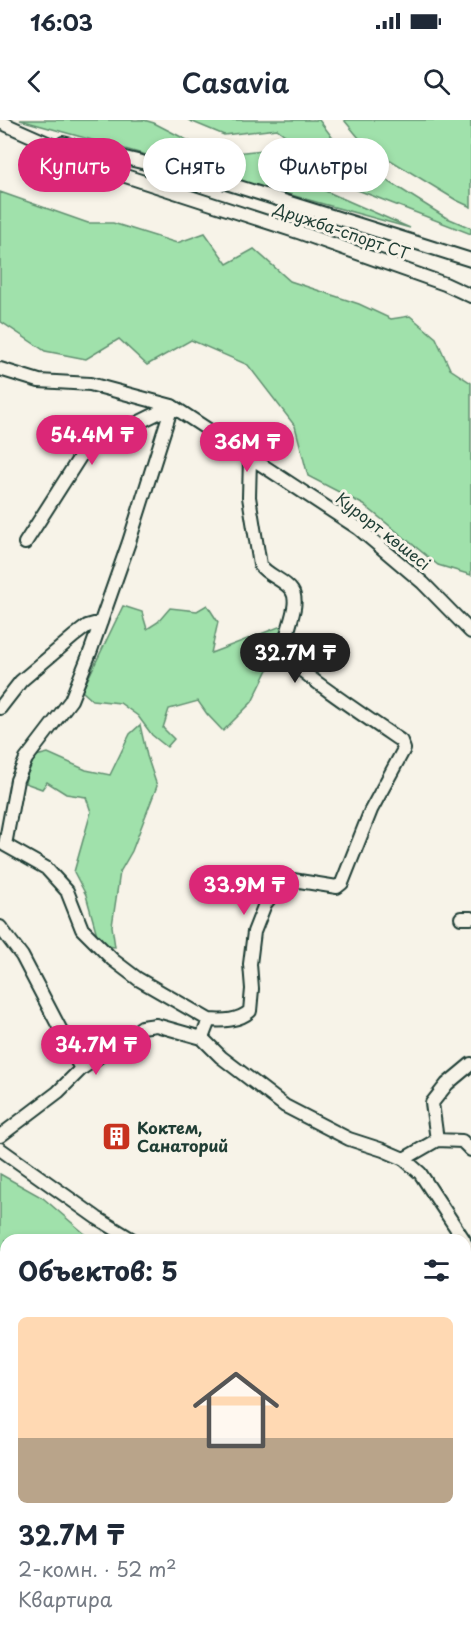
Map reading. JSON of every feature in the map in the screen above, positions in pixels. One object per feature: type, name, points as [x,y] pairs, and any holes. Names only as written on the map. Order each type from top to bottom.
[{"type":"street","name":"Дружба-спорт СТ","points":[[0,122],[113,172],[300,233],[445,284],[471,296]]},
{"type":"street","points":[[35,136],[220,181],[471,261]]},
{"type":"street","name":"Курорт көшесі","points":[[0,369],[39,381],[90,384],[172,406],[358,528],[423,583],[471,632]]},
{"type":"street","points":[[25,543],[85,449],[172,406]]},
{"type":"street","points":[[172,406],[129,542],[71,700],[26,759],[17,780],[2,845],[46,868],[67,891],[82,929],[113,960],[138,979],[209,1020],[222,1021],[244,1017],[250,1011],[252,989],[250,964],[254,932],[265,904],[283,881],[293,880],[337,887],[342,882],[371,810],[404,749],[401,741],[313,679],[291,662],[286,655],[295,604],[294,595],[292,590],[264,571],[260,565],[249,497],[250,458]]},
{"type":"street","points":[[0,708],[21,681],[87,626],[101,622]]},
{"type":"street","points":[[0,927],[22,956],[81,1069]]},
{"type":"street","points":[[202,1038],[209,1020]]},
{"type":"street","points":[[0,1136],[58,1092],[81,1069],[142,1027],[156,1025],[202,1038],[221,1057],[285,1106],[349,1139],[383,1150],[404,1160],[420,1173],[459,1234]]},
{"type":"street","points":[[437,1140],[432,1103],[447,1084],[471,1064]]},
{"type":"street","points":[[404,1160],[437,1140],[462,1141],[471,1150]]},
{"type":"street","points":[[0,1149],[97,1218],[124,1234]]},
{"type":"street","points":[[471,1251],[471,1258]]},
{"type":"green space","points":[[20,120],[144,120],[183,138],[143,138],[143,154],[131,151],[131,138],[85,138]]},
{"type":"green space","points":[[188,120],[319,120],[333,138],[289,138],[277,129],[224,135]]},
{"type":"green space","points":[[344,120],[471,120],[471,207],[389,159],[389,138],[359,138]]},
{"type":"green space","points":[[258,151],[258,186],[246,183],[246,152]]},
{"type":"green space","points":[[389,182],[445,217],[471,228],[471,234],[363,192],[389,192]]},
{"type":"green space","points":[[0,192],[88,223],[113,223],[177,243],[205,233],[227,264],[254,249],[290,281],[359,304],[391,319],[410,316],[436,338],[450,369],[471,383],[471,575],[438,565],[364,505],[308,476],[295,426],[248,365],[191,340],[147,365],[119,339],[86,359],[45,351],[0,321]]},
{"type":"green space","points":[[280,192],[328,192],[410,228]]},
{"type":"green space","points":[[207,605],[218,622],[211,653],[284,625],[286,633],[252,702],[223,731],[198,701],[169,709],[163,728],[174,739],[167,747],[152,735],[138,716],[120,703],[92,700],[82,691],[123,606],[142,612],[147,629],[158,622],[170,608],[197,611]]},
{"type":"green space","points":[[140,725],[157,786],[132,851],[120,872],[112,926],[115,947],[104,946],[97,935],[86,895],[74,872],[91,812],[86,797],[66,794],[47,782],[42,789],[25,783],[28,769],[36,756],[48,753],[86,770],[110,775],[130,734]]},
{"type":"green space","points":[[0,1174],[43,1198],[85,1234],[0,1234]]},
{"type":"place","name":"Коктем, Санаторий","points":[[116,1137]]}]
